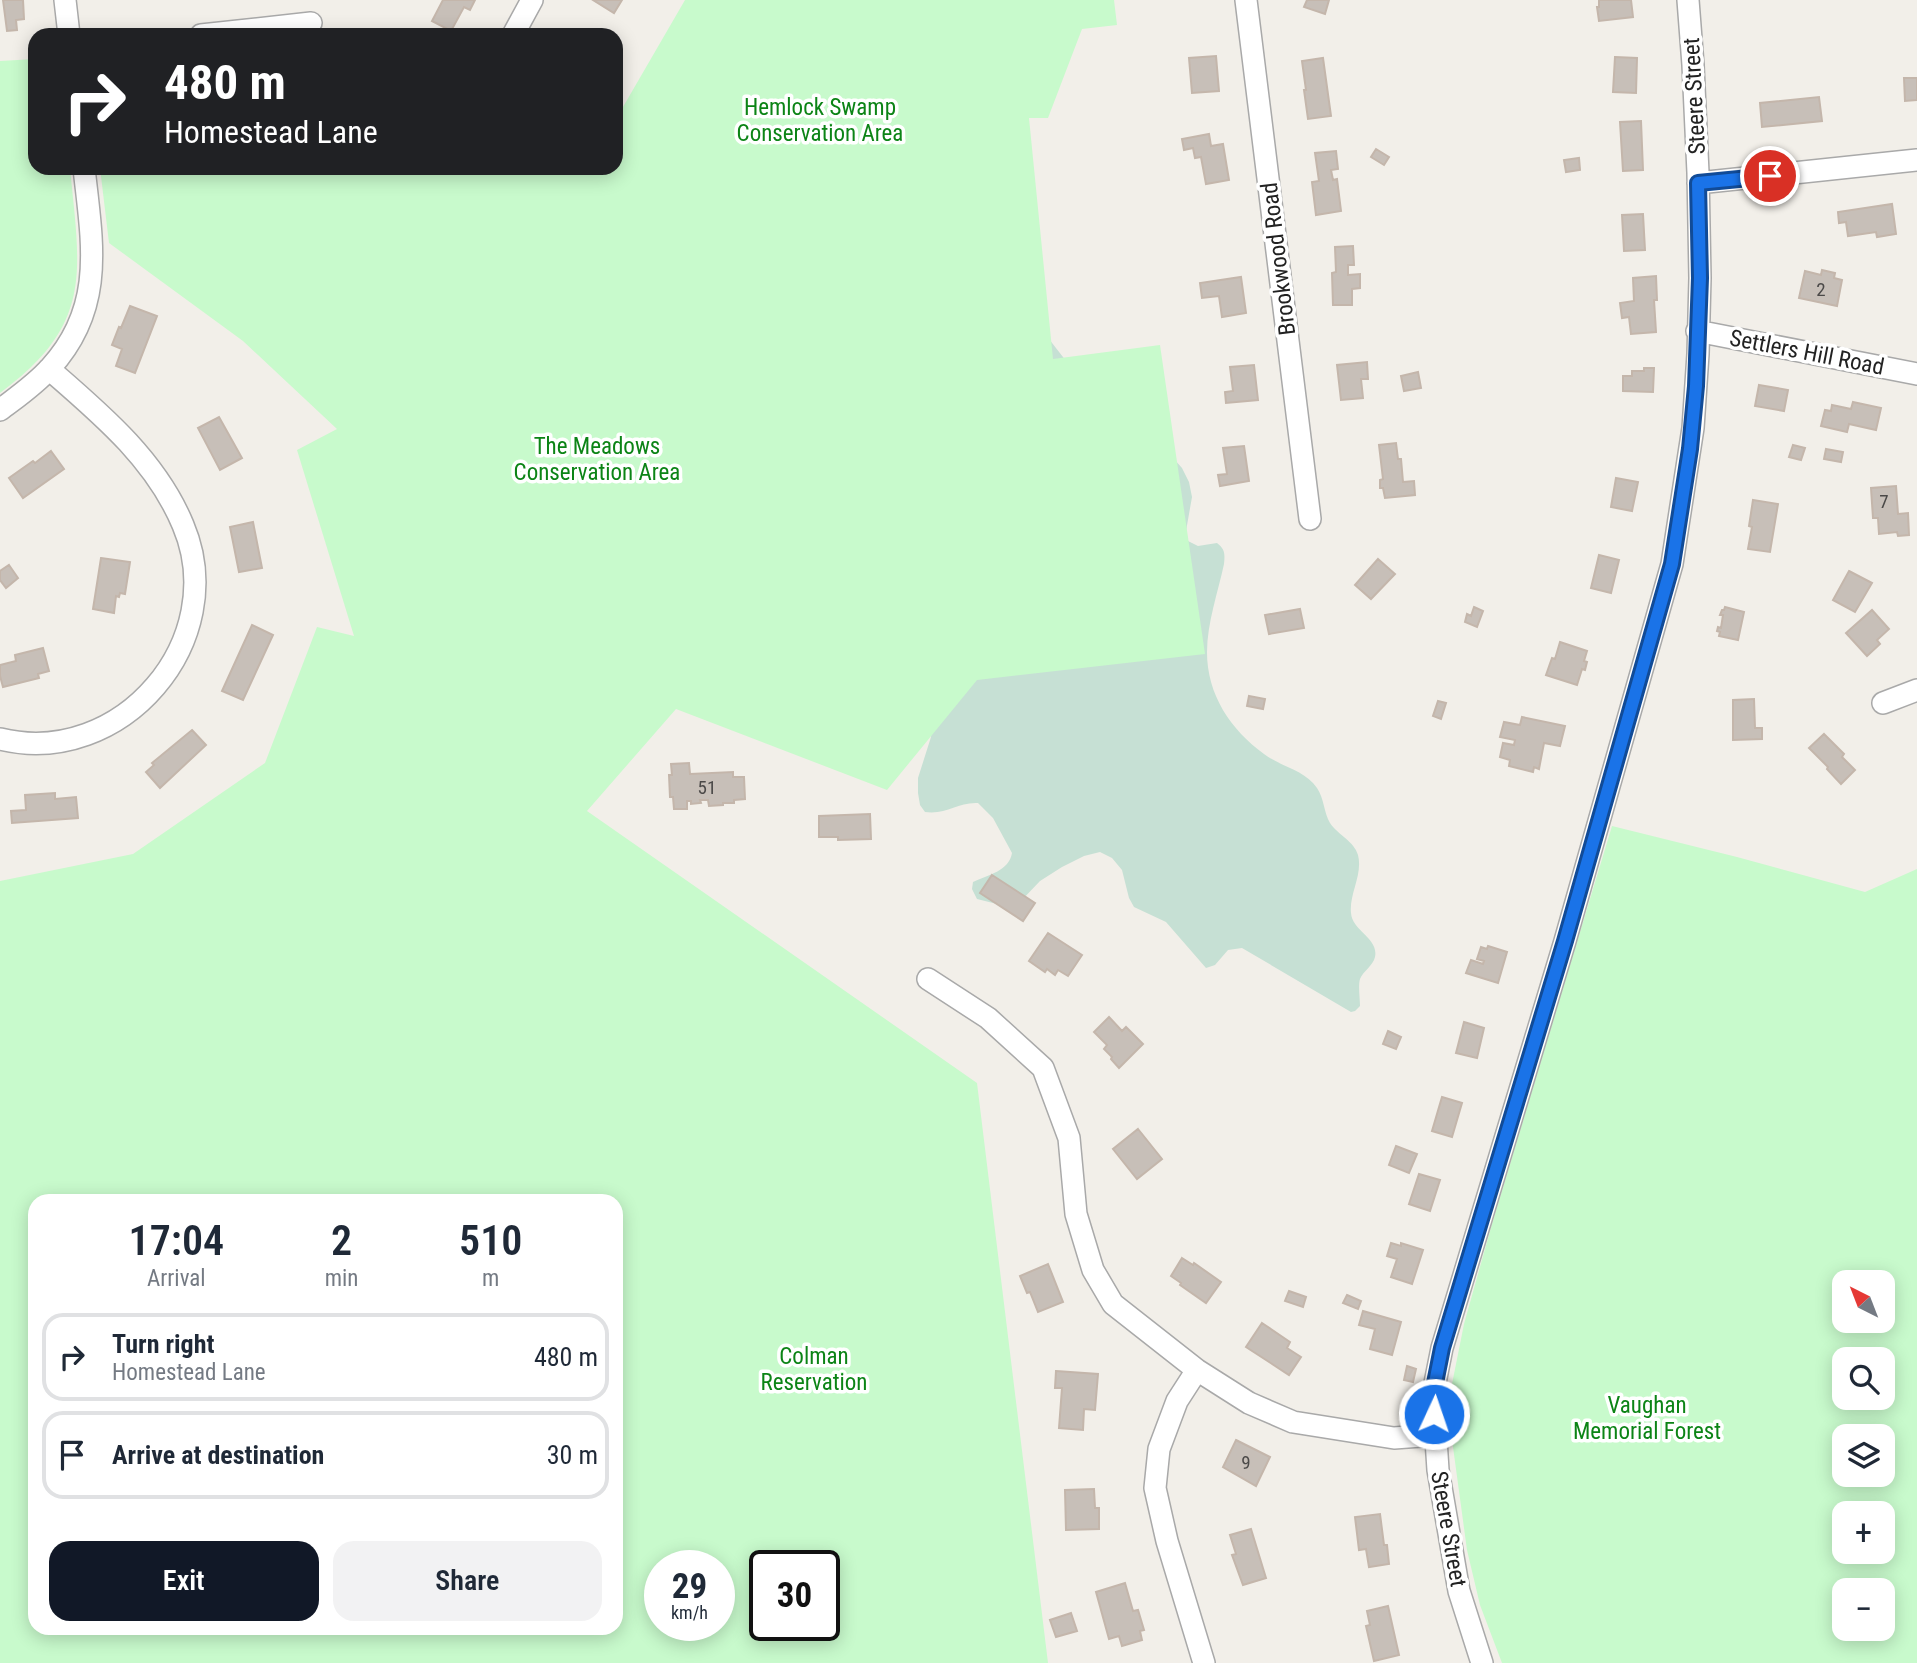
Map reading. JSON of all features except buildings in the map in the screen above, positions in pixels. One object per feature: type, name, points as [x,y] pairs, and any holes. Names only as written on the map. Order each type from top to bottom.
[{"type":"street","points":[[65,0],[68,28]]},
{"type":"street","points":[[517,28],[532,0]]},
{"type":"street","name":"Brookwood Road","points":[[1246,0],[1310,519]]},
{"type":"street","name":"Steere Street","points":[[1482,1663],[1459,1591],[1438,1471],[1433,1393],[1442,1348],[1565,941],[1672,564],[1693,428],[1698,354],[1698,183],[1688,0]]},
{"type":"street","points":[[266,28],[312,23]]},
{"type":"street","points":[[1698,183],[1917,160]]},
{"type":"street","points":[[0,410],[49,369],[61,356],[78,328],[90,288],[93,247],[85,175]]},
{"type":"street","name":"Settlers Hill Road","points":[[1697,331],[1917,374]]},
{"type":"street","points":[[0,739],[24,743],[60,741],[94,732],[125,715],[152,691],[173,663],[187,630],[194,596],[190,543],[167,495],[148,466],[121,434],[49,369]]},
{"type":"street","points":[[1883,703],[1917,690]]},
{"type":"street","points":[[928,979],[988,1018],[1044,1068],[1069,1138],[1076,1214],[1093,1270],[1113,1304],[1197,1370],[1250,1403],[1293,1422],[1394,1438],[1435,1436]]},
{"type":"street","points":[[1197,1370],[1177,1401],[1159,1449],[1155,1488],[1167,1541],[1204,1663]]},
{"type":"green space","name":"The Meadows Conservation Area","points":[[685,0],[1114,0],[1117,25],[1082,29],[1048,118],[1029,118],[1053,359],[1160,345],[1205,654],[977,680],[887,790],[676,709],[587,811],[977,1083],[1048,1663],[0,1663],[0,881],[133,854],[265,763],[317,627],[354,636],[297,450],[337,429],[243,341],[109,243],[101,175],[623,175],[623,107]]},
{"type":"green space","points":[[28,59],[28,175],[71,175],[77,267],[74,294],[66,319],[52,343],[30,368],[0,393],[0,61]]},
{"type":"green space","points":[[1042,330],[1094,397],[1165,449],[1182,468],[1192,497],[1186,531],[1188,541],[1198,546],[1217,543],[1223,550],[1224,564],[1207,641],[1211,683],[1223,710],[1241,734],[1264,754],[1312,782],[1319,792],[1330,823],[1356,850],[1359,870],[1351,906],[1352,919],[1373,945],[1375,957],[1360,979],[1360,1006],[1355,1011],[1351,1012],[1242,948],[1228,950],[1215,965],[1206,968],[1166,922],[1134,907],[1122,870],[1112,858],[1100,852],[1084,856],[1062,867],[1040,881],[1020,902],[997,904],[977,899],[972,889],[973,882],[1002,868],[1012,853],[993,818],[978,803],[933,812],[925,812],[920,805],[918,778],[931,737],[937,671]]},
{"type":"green space","name":"Vaughan Memorial Forest","points":[[1612,826],[1865,892],[1917,869],[1917,1663],[1502,1663],[1480,1605],[1467,1550],[1450,1425],[1451,1389],[1464,1324]]},
{"type":"route","points":[[1434,1414],[1433,1393],[1442,1348],[1565,941],[1672,564],[1693,428],[1696,386],[1700,278],[1698,183],[1770,176]]},
{"type":"park label","name":"Hemlock Swamp Conservation Area","points":[[820,120]]},
{"type":"park label","name":"Colman Reservation","points":[[814,1369]]}]
